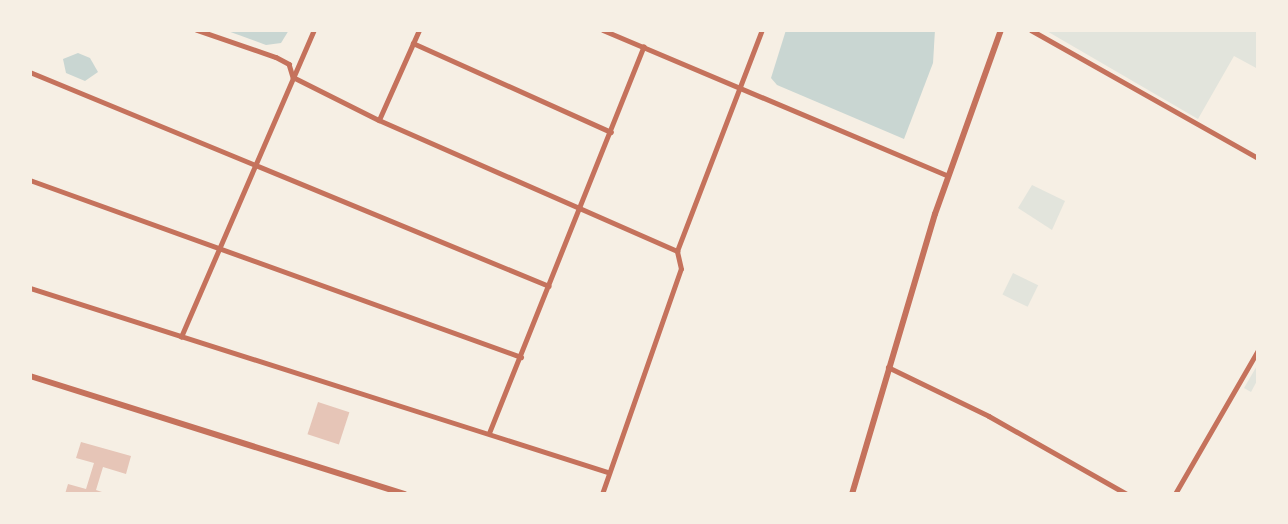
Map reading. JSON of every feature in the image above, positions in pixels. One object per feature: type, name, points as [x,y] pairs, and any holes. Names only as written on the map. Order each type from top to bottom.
[{"type":"street","points":[[197,30],[289,63],[293,77],[379,120],[579,211],[677,251]]},
{"type":"street","points":[[181,337],[258,165],[314,30]]},
{"type":"street","points":[[379,120],[419,30]]},
{"type":"street","points":[[603,30],[947,174]]},
{"type":"street","points":[[602,494],[681,269],[677,251],[762,30]]},
{"type":"street","points":[[852,494],[947,174],[1001,30]]},
{"type":"street","points":[[1031,30],[1258,158]]},
{"type":"street","points":[[413,43],[612,132]]},
{"type":"street","points":[[489,433],[612,132],[643,46]]},
{"type":"street","points":[[30,72],[549,286]]},
{"type":"street","points":[[30,180],[521,357]]},
{"type":"street","points":[[30,288],[608,472]]},
{"type":"street","points":[[1175,494],[1258,350]]},
{"type":"street","points":[[888,367],[989,416],[1127,494]]},
{"type":"street","points":[[30,376],[405,494]]},
{"type":"shaded area","points":[[225,30],[289,30],[281,43],[266,45]]},
{"type":"shaded area","points":[[786,30],[935,30],[933,63],[904,139],[777,85],[771,78]]},
{"type":"shaded area","points":[[1045,30],[1258,30],[1258,69],[1234,56],[1198,119]]},
{"type":"shaded area","points":[[78,53],[90,58],[98,72],[85,81],[66,73],[63,59]]},
{"type":"shaded area","points":[[1032,185],[1065,201],[1052,230],[1018,208]]},
{"type":"shaded area","points":[[1013,273],[1038,285],[1028,307],[1002,295]]},
{"type":"shaded area","points":[[1258,364],[1258,379],[1251,392],[1244,388]]},
{"type":"building","points":[[318,402],[349,412],[339,445],[307,434]]},
{"type":"building","points":[[81,442],[131,456],[126,474],[103,467],[96,490],[108,494],[65,494],[68,484],[86,489],[94,463],[76,458]]}]
